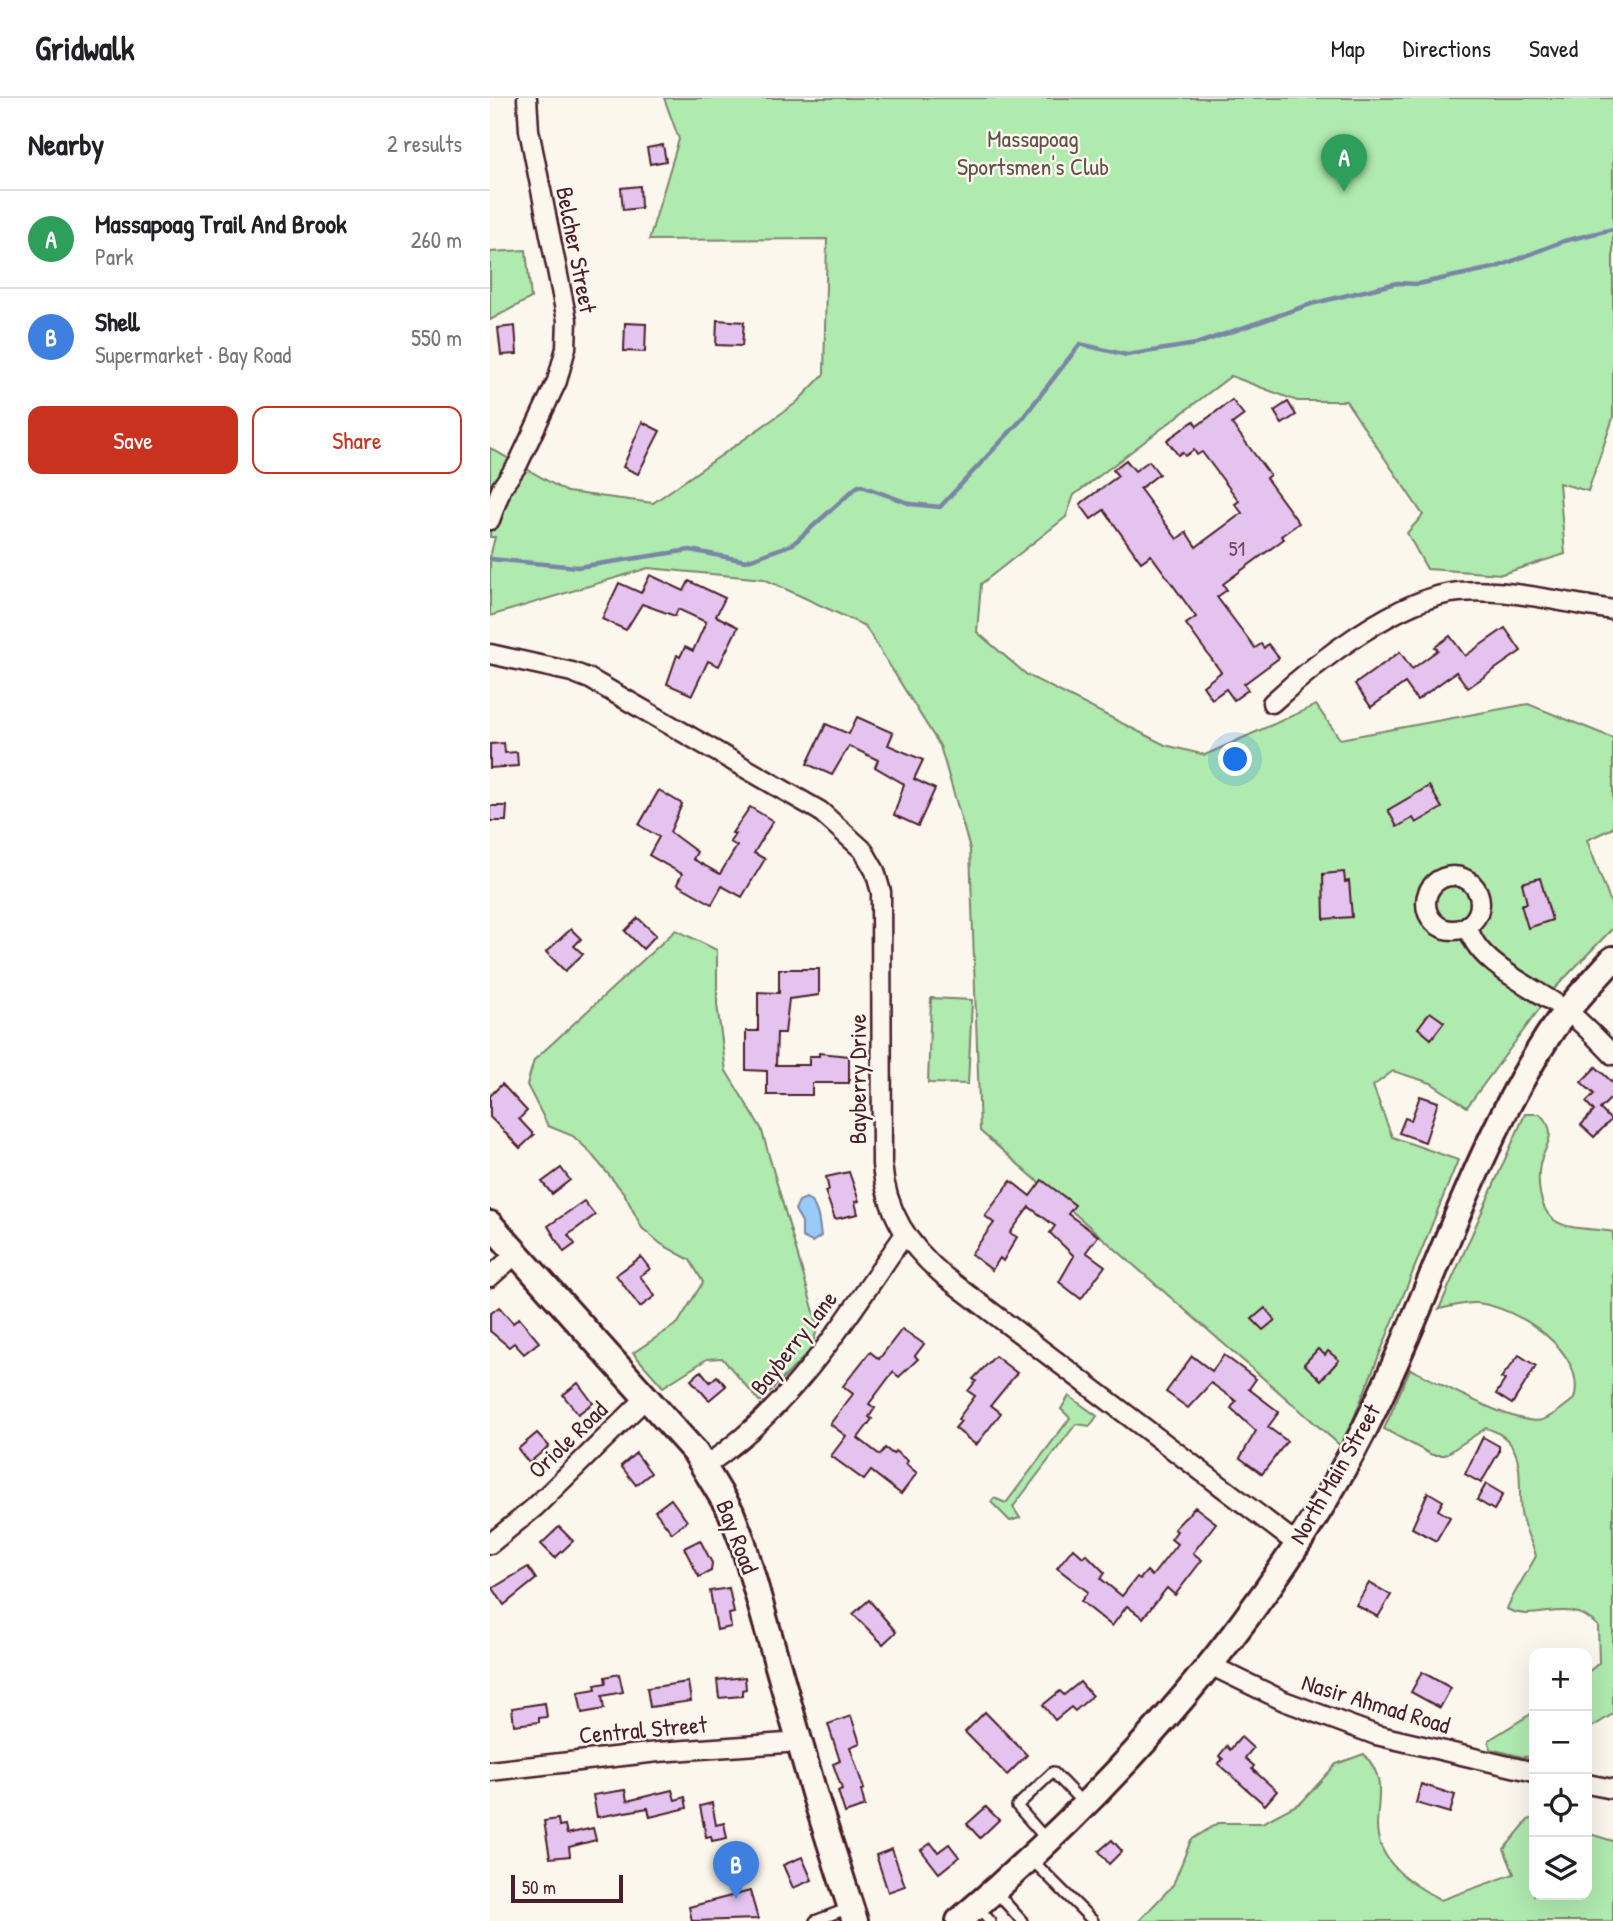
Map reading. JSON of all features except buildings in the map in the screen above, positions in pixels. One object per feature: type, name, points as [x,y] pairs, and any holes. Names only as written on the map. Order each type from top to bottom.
[{"type":"main road","name":"North Main Street","points":[[980,1909],[1028,1857],[1138,1751],[1210,1665],[1296,1543],[1364,1430],[1488,1145],[1547,1038],[1613,959]]},
{"type":"main road","name":"Bay Road","points":[[490,1224],[647,1397],[705,1466],[731,1512],[743,1543],[853,1914]]},
{"type":"street","name":"Belcher Street","points":[[490,520],[502,487],[518,464],[557,381],[566,348],[567,320],[531,143],[527,98]]},
{"type":"street","points":[[1272,703],[1314,668],[1360,637],[1401,612],[1441,595],[1493,593],[1613,610]]},
{"type":"street","name":"Bayberry Drive","points":[[490,654],[572,672],[590,679],[811,804],[863,850],[877,877],[882,906],[883,1172],[889,1206],[905,1234],[944,1276],[1296,1543]]},
{"type":"street","points":[[1468,925],[1478,950],[1549,1002],[1568,1011],[1613,1055]]},
{"type":"street","name":"Bayberry Lane","points":[[705,1466],[755,1429],[800,1383],[905,1234]]},
{"type":"street","points":[[490,1277],[517,1253]]},
{"type":"street","name":"Oriole Road","points":[[490,1544],[535,1507],[647,1397]]},
{"type":"street","name":"Nasir Ahmad Road","points":[[1210,1665],[1284,1701],[1376,1735],[1529,1771]]},
{"type":"street","name":"Central Street","points":[[490,1771],[658,1752],[800,1742]]},
{"type":"street","points":[[1592,1785],[1613,1789]]},
{"type":"lane","points":[[1047,1840],[1017,1806],[1054,1772],[1084,1804]]},
{"type":"lane","points":[[1028,1857],[1093,1921]]},
{"type":"lane","points":[[980,1909],[1022,1921]]},
{"type":"lane","points":[[814,1921],[853,1914]]},
{"type":"green space","name":"Massapoag Sportsmen's Club","points":[[664,98],[1613,98],[1613,418],[1588,491],[1559,483],[1565,554],[1502,574],[1427,569],[1407,533],[1423,515],[1346,401],[1297,401],[1231,376],[1074,495],[1066,517],[981,584],[977,632],[1027,675],[1165,745],[1205,755],[1316,705],[1340,739],[1528,704],[1613,738],[1613,828],[1587,840],[1613,909],[1613,928],[1554,989],[1467,1107],[1431,1083],[1393,1071],[1373,1086],[1392,1137],[1458,1160],[1342,1447],[980,1131],[970,849],[940,746],[865,626],[764,579],[648,568],[490,616],[490,557],[495,537],[490,537],[490,448],[567,492],[653,503],[796,403],[824,374],[827,239],[649,240],[679,139]]},
{"type":"green space","points":[[526,250],[531,298],[490,320],[490,252]]},
{"type":"green space","points":[[676,930],[717,950],[717,1004],[726,1071],[761,1128],[818,1326],[811,1350],[760,1402],[722,1358],[707,1359],[663,1387],[633,1353],[678,1323],[703,1282],[690,1260],[661,1244],[642,1228],[624,1193],[588,1150],[573,1136],[548,1126],[527,1085],[534,1060]]},
{"type":"green space","points":[[931,998],[972,1000],[968,1084],[928,1083]]},
{"type":"green space","points":[[1525,1114],[1540,1114],[1550,1130],[1549,1141],[1540,1164],[1539,1179],[1540,1195],[1545,1209],[1560,1224],[1613,1232],[1613,1714],[1592,1727],[1592,1669],[1599,1663],[1598,1626],[1575,1612],[1530,1614],[1507,1609],[1536,1556],[1522,1518],[1518,1463],[1509,1442],[1500,1434],[1486,1428],[1445,1455],[1432,1455],[1384,1429],[1410,1369],[1514,1417],[1542,1420],[1574,1399],[1575,1382],[1570,1365],[1560,1349],[1546,1335],[1511,1313],[1477,1303],[1439,1309]]},
{"type":"green space","points":[[1069,1396],[1097,1416],[1090,1426],[1076,1424],[1013,1507],[1020,1518],[1010,1521],[991,1502],[994,1498],[1006,1503],[1070,1418],[1061,1409]]},
{"type":"green space","points":[[1529,1715],[1529,1756],[1490,1749],[1489,1740]]},
{"type":"green space","points":[[1364,1754],[1371,1763],[1378,1779],[1377,1825],[1383,1851],[1408,1880],[1441,1900],[1514,1874],[1504,1849],[1529,1820],[1529,1900],[1592,1900],[1592,1835],[1613,1841],[1613,1921],[1139,1921],[1173,1885],[1191,1840],[1218,1823],[1262,1823],[1302,1802],[1336,1764]]},
{"type":"water","points":[[806,1198],[814,1205],[820,1226],[821,1236],[812,1242],[802,1237],[802,1222],[795,1210],[799,1201]]},
{"type":"waterway","points":[[490,559],[578,567],[690,550],[746,561],[793,544],[859,485],[911,504],[940,507],[1022,419],[1080,344],[1127,355],[1196,344],[1311,304],[1397,283],[1418,284],[1497,267],[1564,241],[1613,229]]},
{"type":"place","name":"Massapoag Trail And Brook","points":[[1344,192]]},
{"type":"place","name":"Shell","points":[[736,1899]]}]
